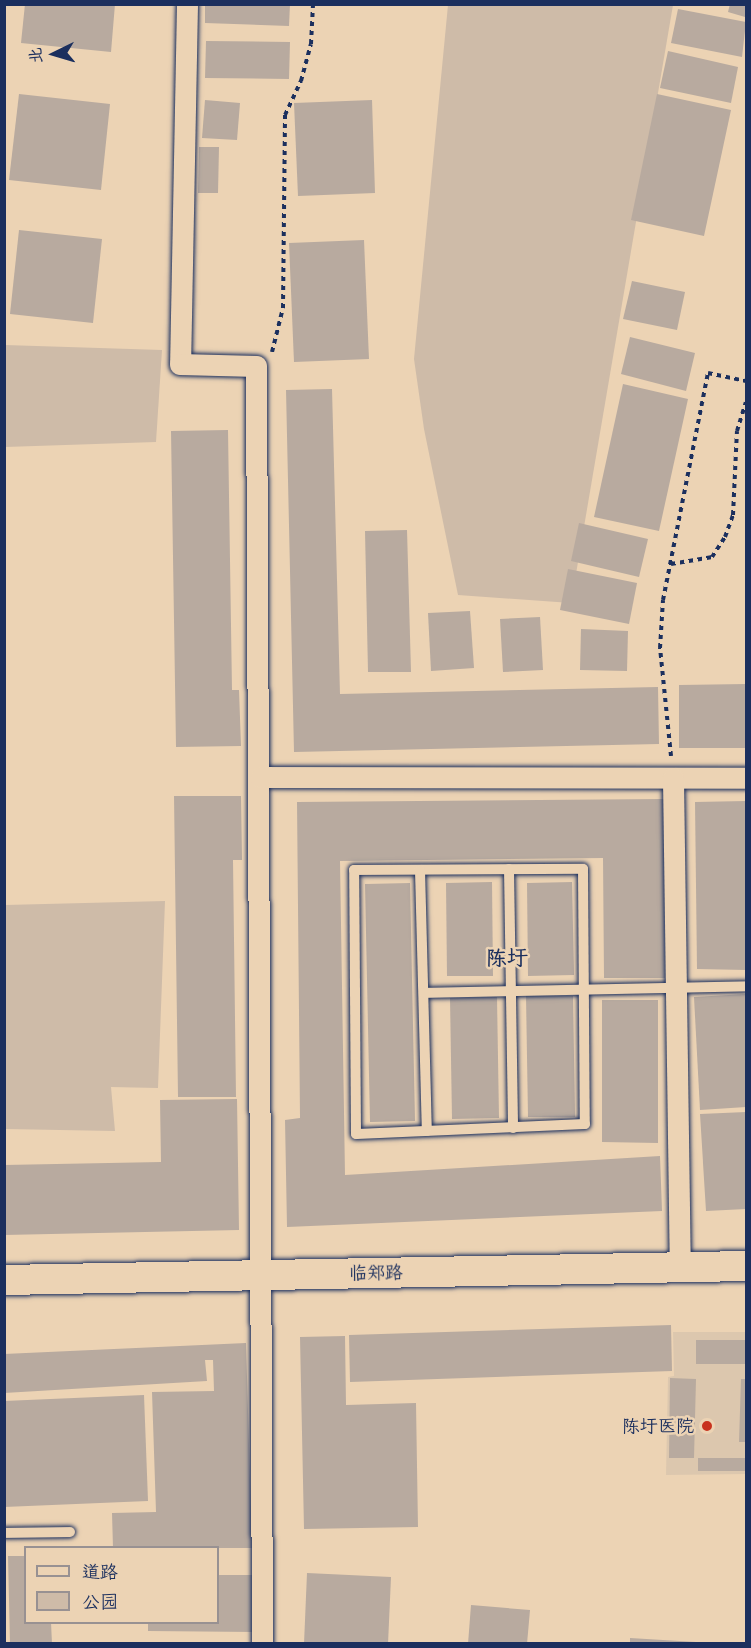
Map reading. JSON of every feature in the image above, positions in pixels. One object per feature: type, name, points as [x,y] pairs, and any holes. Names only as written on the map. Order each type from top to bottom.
[{"type":"main road","name":"临郑路","points":[[4,1280],[747,1266]]},
{"type":"street","points":[[187,4],[180,364],[256,366],[261,777],[262,1644]]},
{"type":"street","points":[[261,777],[747,778]]},
{"type":"street","points":[[673,778],[680,1269]]},
{"type":"lane","points":[[510,869],[513,1128]]},
{"type":"lane","points":[[583,869],[585,1124],[356,1134],[354,870],[420,870],[583,869]]},
{"type":"lane","points":[[420,870],[427,1131]]},
{"type":"lane","points":[[424,993],[747,986]]},
{"type":"lane","points":[[4,1533],[70,1532]]},
{"type":"path","points":[[256,366],[272,353],[283,308],[285,116],[302,81],[310,44],[313,4]]},
{"type":"path","points":[[673,778],[660,648],[663,600],[708,373],[747,381]]},
{"type":"path","points":[[671,564],[712,557],[725,537],[733,515],[737,431],[747,402]]},
{"type":"shaded area","name":"陈圩医院","points":[[673,1332],[746,1332],[746,1474],[666,1475],[668,1377],[674,1376]]},
{"type":"green space","points":[[448,5],[673,5],[571,603],[458,595],[424,429],[414,359]]},
{"type":"green space","points":[[5,345],[162,350],[156,442],[5,447]]},
{"type":"green space","points":[[165,901],[158,1088],[111,1087],[115,1131],[5,1129],[5,905]]},
{"type":"building","points":[[25,4],[115,4],[111,52],[21,43]]},
{"type":"building","points":[[205,4],[290,4],[289,26],[205,23]]},
{"type":"building","points":[[730,4],[746,4],[745,17],[728,12]]},
{"type":"building","points":[[678,9],[746,22],[742,57],[671,43]]},
{"type":"building","points":[[206,41],[290,42],[289,79],[205,78]]},
{"type":"building","points":[[668,51],[738,67],[731,103],[660,88]]},
{"type":"building","points":[[19,94],[110,104],[101,190],[9,180]]},
{"type":"building","points":[[657,94],[731,110],[704,236],[631,220]]},
{"type":"building","points":[[205,100],[240,103],[237,140],[202,138]]},
{"type":"building","points":[[372,100],[375,193],[298,196],[294,103]]},
{"type":"building","points":[[199,147],[219,147],[218,193],[198,193]]},
{"type":"building","points":[[19,230],[102,239],[93,323],[10,314]]},
{"type":"building","points":[[364,240],[369,359],[294,362],[289,243]]},
{"type":"building","points":[[632,281],[685,292],[677,330],[623,319]]},
{"type":"building","points":[[630,337],[695,353],[686,391],[621,374]]},
{"type":"building","points":[[623,384],[688,399],[659,531],[594,517]]},
{"type":"building","points":[[332,389],[340,694],[658,687],[659,744],[294,752],[286,390]]},
{"type":"building","points":[[228,430],[232,690],[239,690],[241,746],[176,747],[171,431]]},
{"type":"building","points":[[579,523],[648,539],[639,577],[571,561]]},
{"type":"building","points":[[407,530],[411,672],[368,672],[365,531]]},
{"type":"building","points":[[568,569],[637,583],[629,624],[560,610]]},
{"type":"building","points":[[470,611],[474,668],[431,671],[428,613]]},
{"type":"building","points":[[540,617],[543,670],[503,672],[500,619]]},
{"type":"building","points":[[581,629],[628,631],[627,671],[580,670]]},
{"type":"building","points":[[746,684],[746,748],[679,748],[679,685]]},
{"type":"building","points":[[174,796],[241,796],[242,860],[233,860],[236,1097],[178,1097]]},
{"type":"building","points":[[664,799],[665,978],[604,978],[603,858],[340,861],[345,1175],[660,1156],[662,1211],[287,1227],[285,1120],[300,1118],[297,802]]},
{"type":"building","points":[[746,801],[746,970],[697,969],[695,802]]},
{"type":"building","points":[[492,882],[493,976],[447,976],[446,883]]},
{"type":"building","points":[[572,882],[574,975],[528,976],[527,883]]},
{"type":"building","points":[[410,883],[415,1121],[370,1122],[365,884]]},
{"type":"building","points":[[746,994],[746,1107],[700,1110],[694,997]]},
{"type":"building","points":[[526,996],[573,996],[575,1117],[528,1117]]},
{"type":"building","points":[[497,997],[499,1118],[452,1119],[450,998]]},
{"type":"building","points":[[602,1000],[658,1000],[658,1143],[602,1142]]},
{"type":"building","points":[[237,1099],[239,1230],[4,1235],[4,1165],[161,1162],[160,1100]]},
{"type":"building","points":[[746,1112],[746,1209],[706,1211],[700,1114]]},
{"type":"building","points":[[671,1325],[672,1371],[350,1382],[349,1335]]},
{"type":"building","points":[[345,1336],[346,1405],[416,1403],[418,1527],[304,1529],[300,1337]]},
{"type":"building","points":[[696,1340],[746,1340],[746,1364],[696,1364]]},
{"type":"building","points":[[246,1343],[252,1548],[113,1546],[112,1513],[156,1512],[152,1392],[214,1391],[213,1360],[205,1360],[207,1381],[4,1393],[4,1354]]},
{"type":"building","points":[[670,1378],[696,1379],[694,1458],[669,1458]]},
{"type":"building","points":[[741,1379],[746,1379],[746,1442],[739,1442]]},
{"type":"building","points":[[144,1395],[148,1501],[4,1507],[4,1401]]},
{"type":"building","points":[[698,1458],[746,1458],[746,1471],[698,1471]]},
{"type":"building","points":[[8,1556],[24,1556],[24,1624],[51,1624],[52,1644],[10,1644]]},
{"type":"building","points":[[307,1573],[391,1577],[388,1644],[304,1644]]},
{"type":"building","points":[[219,1575],[254,1575],[254,1632],[148,1631],[148,1624],[219,1624]]},
{"type":"building","points":[[471,1605],[530,1610],[527,1644],[468,1644]]},
{"type":"building","points":[[630,1638],[696,1642],[696,1644],[630,1644]]},
{"type":"place","name":"陈圩医院","points":[[707,1426]]},
{"type":"district","name":"陈圩","points":[[507,958]]}]
